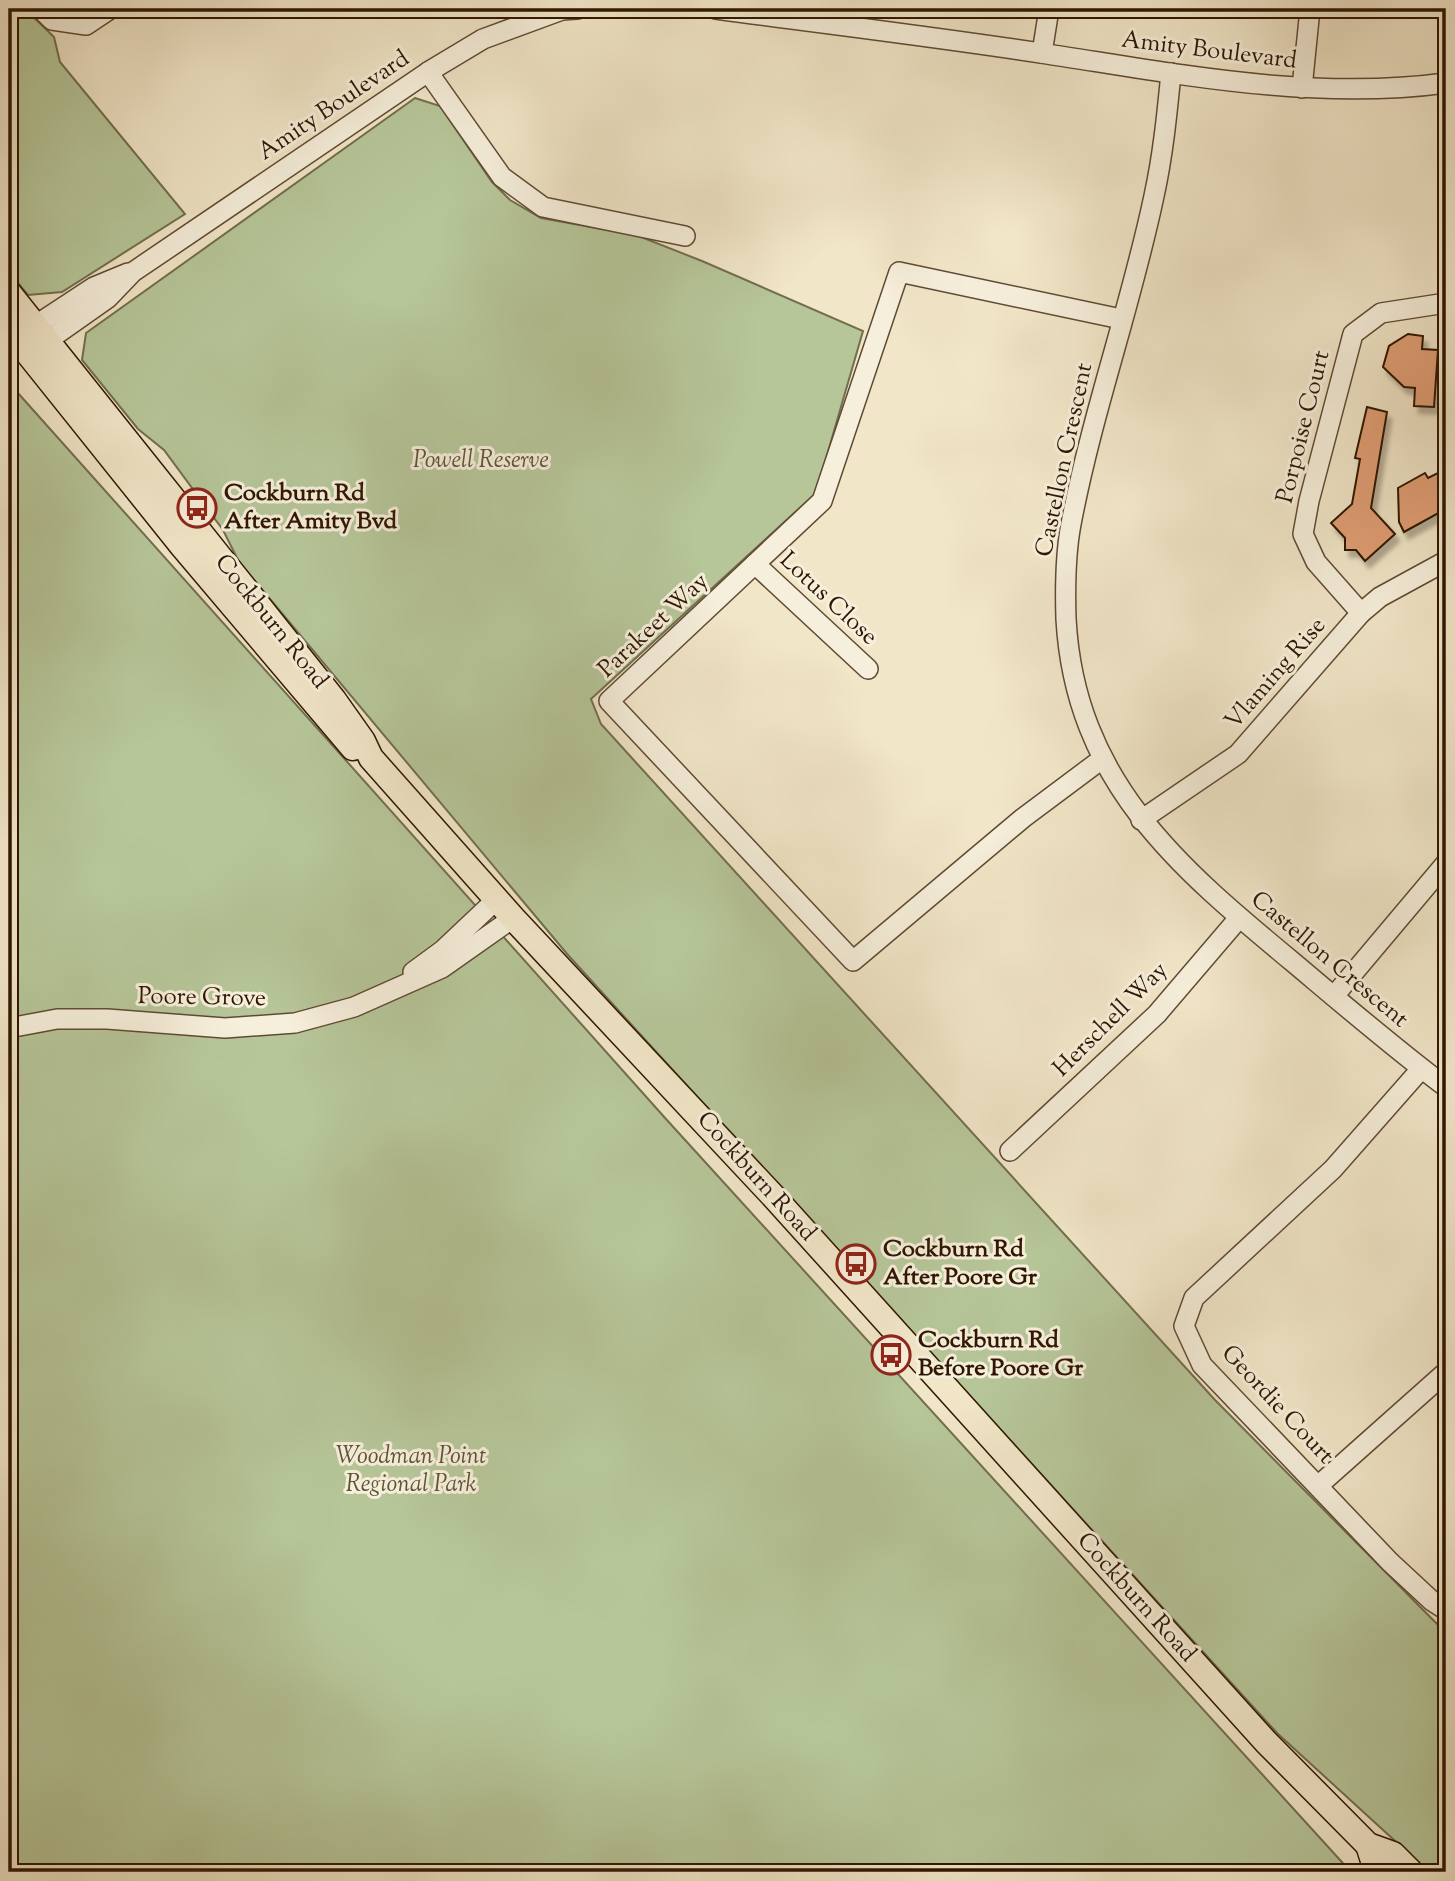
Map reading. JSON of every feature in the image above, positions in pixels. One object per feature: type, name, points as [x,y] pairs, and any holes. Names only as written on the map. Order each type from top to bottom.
[{"type":"main road","name":"Cockburn Road","points":[[9,293],[27,338],[182,546],[347,744],[359,754],[371,758],[505,908],[723,1141],[1266,1742],[1368,1845],[1393,1854],[1412,1872]]},
{"type":"main road","name":"Cockburn Road","points":[[1368,1845],[1375,1867],[1380,1872]]},
{"type":"street","points":[[41,9],[52,20],[86,26],[110,9]]},
{"type":"street","name":"Amity Boulevard","points":[[27,338],[94,287],[133,272],[428,72],[483,39],[562,10],[577,9]]},
{"type":"street","name":"Amity Boulevard","points":[[716,9],[829,16],[1042,53],[1302,88],[1386,89],[1446,83]]},
{"type":"street","points":[[1042,53],[1049,9]]},
{"type":"street","points":[[1302,88],[1310,9]]},
{"type":"street","points":[[428,72],[502,177],[542,207],[685,236]]},
{"type":"street","name":"Castellon Crescent","points":[[1171,72],[1164,146],[1153,199],[1080,486],[1066,561],[1065,594],[1071,668],[1086,723],[1102,759],[1141,820],[1180,863],[1240,918],[1446,1087]]},
{"type":"street","name":"Parakeet Way","points":[[1102,759],[1023,818],[853,961],[609,701],[822,502],[899,272],[1121,319]]},
{"type":"street","name":"Porpoise Court","points":[[1361,613],[1316,562],[1304,534],[1309,501],[1353,334],[1381,313],[1446,303]]},
{"type":"street","name":"Vlaming Rise","points":[[1141,820],[1238,754],[1361,613],[1380,597],[1446,561]]},
{"type":"street","name":"Lotus Close","points":[[755,565],[868,669]]},
{"type":"street","points":[[1334,996],[1446,863]]},
{"type":"street","name":"Poore Grove","points":[[9,1028],[57,1019],[107,1019],[225,1028],[295,1023],[354,1007],[390,990],[505,908]]},
{"type":"street","name":"Herschell Way","points":[[1010,1152],[1157,1014],[1240,918]]},
{"type":"street","name":"Geordie Court","points":[[1421,1069],[1333,1169],[1194,1298],[1184,1326],[1202,1365],[1390,1562],[1432,1601],[1446,1610]]},
{"type":"street","points":[[1319,1485],[1446,1372]]},
{"type":"green space","points":[[9,9],[25,9],[54,37],[60,62],[185,214],[62,292],[28,295],[9,272]]},
{"type":"green space","name":"Powell Reserve","points":[[415,98],[440,106],[492,182],[510,200],[541,218],[636,235],[863,331],[816,493],[591,699],[601,724],[1215,1400],[1446,1633],[1446,1872],[1429,1872],[1277,1733],[568,955],[239,562],[223,530],[164,450],[138,429],[82,360],[86,333]]},
{"type":"green space","name":"Woodman Point Regional Park","points":[[9,383],[666,1119],[1351,1872],[9,1872]]},
{"type":"building","points":[[1408,334],[1423,336],[1422,349],[1438,350],[1434,407],[1414,406],[1415,388],[1404,387],[1383,367],[1389,346]]},
{"type":"building","points":[[1367,407],[1387,412],[1371,508],[1395,534],[1365,561],[1356,550],[1345,550],[1345,538],[1331,523],[1352,504],[1360,459],[1355,458]]},
{"type":"building","points":[[1446,469],[1446,509],[1404,532],[1399,522],[1398,488],[1425,473],[1428,478]]},
{"type":"place","name":"Cockburn Rd After Amity Bvd","points":[[197,508]]},
{"type":"place","name":"Cockburn Rd After Poore Gr","points":[[856,1264]]},
{"type":"place","name":"Cockburn Rd Before Poore Gr","points":[[891,1355]]}]
